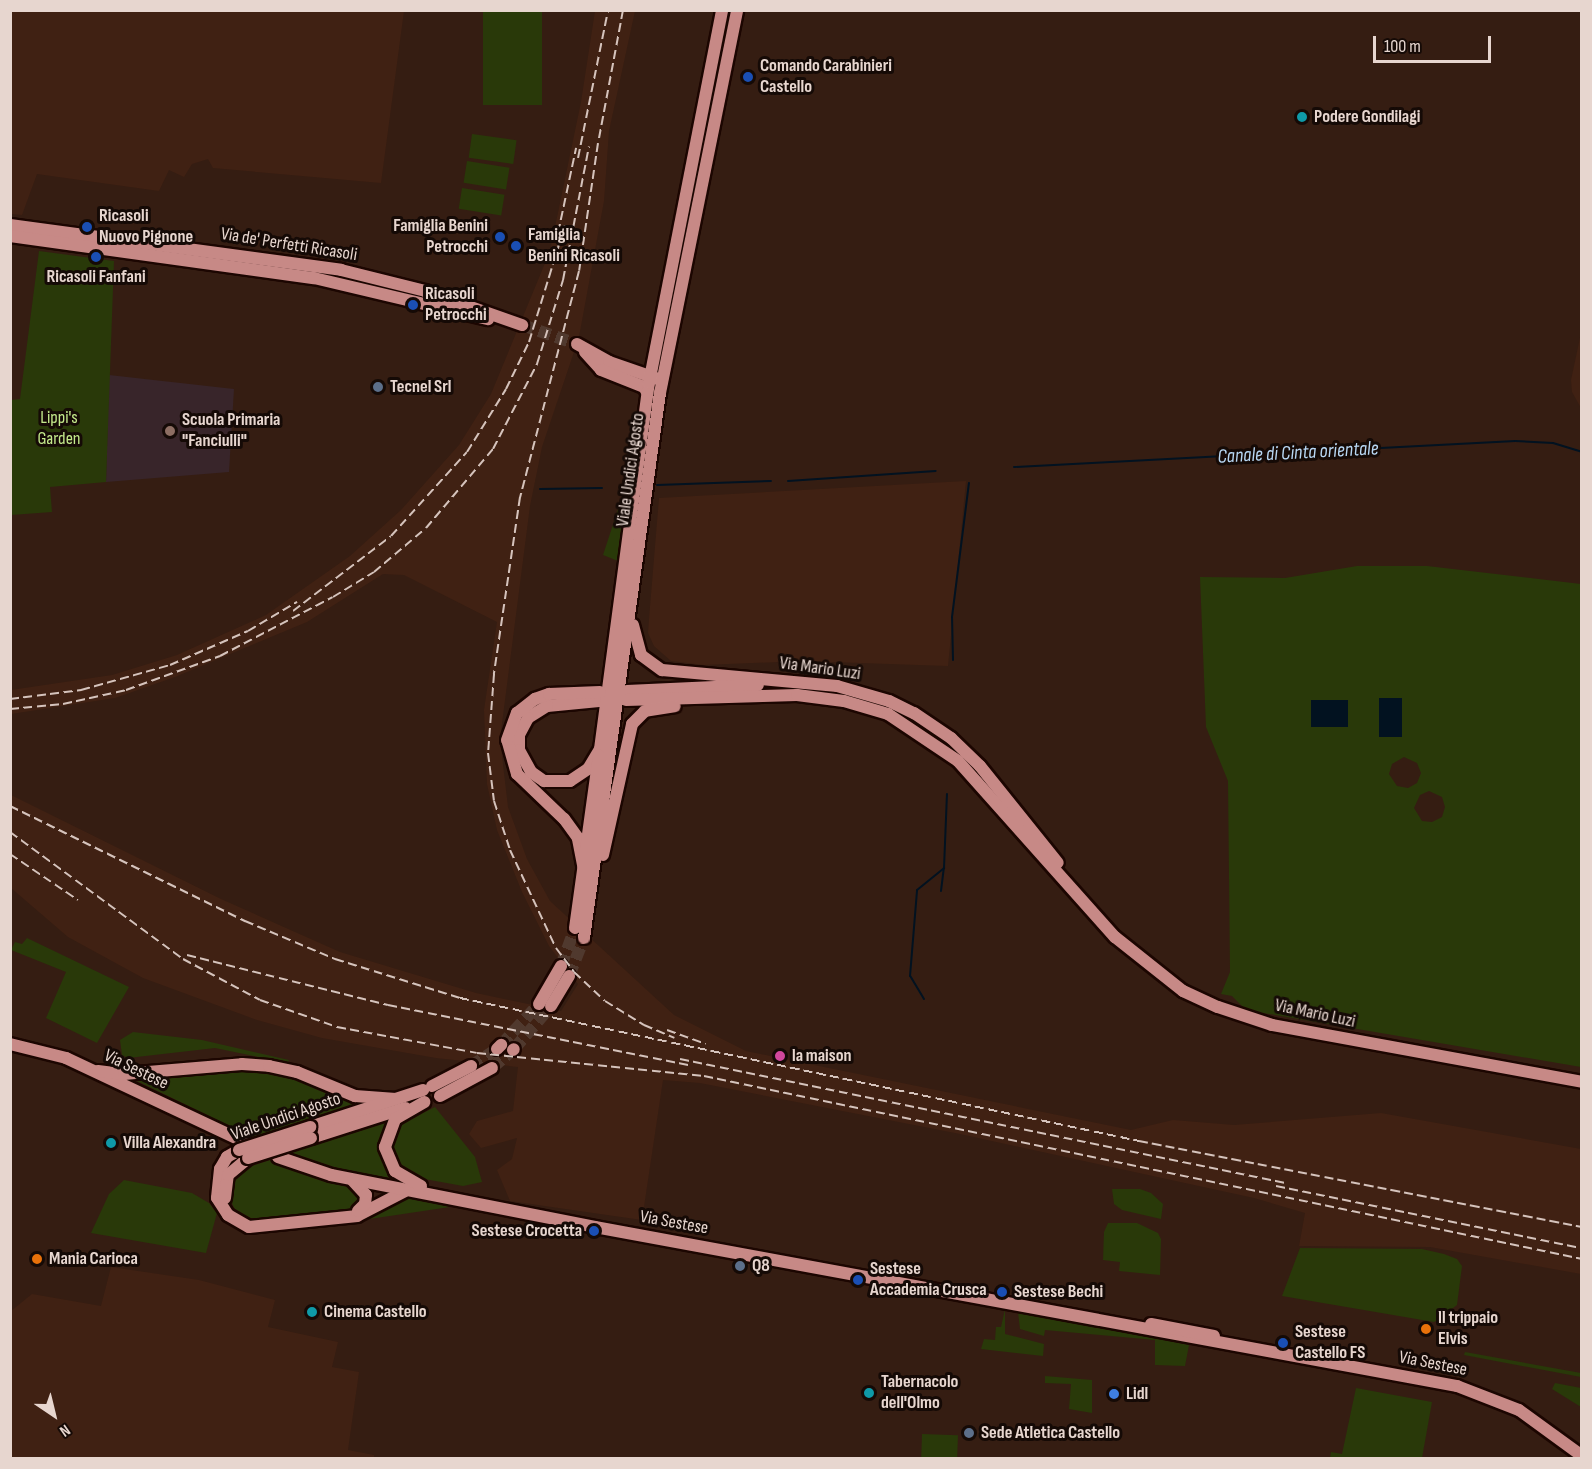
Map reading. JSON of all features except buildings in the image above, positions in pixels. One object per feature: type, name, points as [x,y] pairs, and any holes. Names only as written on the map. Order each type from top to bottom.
[{"type":"main road","name":"Viale Undici Agosto","points":[[722,10],[647,392],[600,749],[579,933],[592,890],[663,381],[737,10]]},
{"type":"main road","name":"Via de' Perfetti Ricasoli","points":[[10,225],[341,270],[425,291],[521,324],[314,278],[10,236]]},
{"type":"main road","points":[[647,392],[644,387],[601,370],[577,344],[609,362],[663,381]]},
{"type":"main road","name":"Via Mario Luzi","points":[[633,596],[635,641],[641,655],[651,665],[671,673],[837,686],[889,701],[951,738],[1006,795],[1080,897]]},
{"type":"main road","name":"Via Mario Luzi","points":[[793,682],[627,696],[784,695],[864,705],[888,714],[932,741],[988,790],[1080,897],[1142,962],[1183,991],[1218,1007],[1316,1034],[1581,1082]]},
{"type":"main road","name":"Viale Undici Agosto","points":[[585,870],[578,838],[564,819],[516,774],[507,740],[514,717],[534,699],[549,694],[600,697],[541,708],[528,718],[519,735],[521,758],[538,778],[560,783],[584,773],[600,749]]},
{"type":"main road","points":[[592,890],[612,823],[629,733],[636,717],[662,707],[784,695]]},
{"type":"main road","points":[[561,966],[545,1005],[569,976]]},
{"type":"main road","name":"Via Sestese","points":[[10,1044],[55,1054],[98,1071],[243,1150]]},
{"type":"main road","points":[[98,1071],[124,1074],[242,1064],[269,1066],[297,1072],[355,1096],[396,1099]]},
{"type":"main road","name":"Viale Undici Agosto","points":[[449,1197],[406,1180],[386,1157],[386,1136],[393,1123],[471,1066]]},
{"type":"main road","name":"Viale Undici Agosto","points":[[411,1190],[388,1196],[357,1215],[260,1228],[232,1219],[225,1196],[225,1181],[237,1164],[243,1150],[430,1095],[492,1068]]},
{"type":"main road","name":"Viale Undici Agosto","points":[[310,1132],[396,1099],[430,1095]]},
{"type":"main road","name":"Via Sestese","points":[[278,1157],[342,1177],[1481,1392],[1525,1414],[1581,1456]]},
{"type":"main road","name":"Viale Undici Agosto","points":[[342,1177],[361,1186],[366,1195],[361,1209],[342,1217]]},
{"type":"shaded area","points":[[11,10],[404,11],[381,183],[213,168],[208,159],[192,164],[184,177],[169,170],[159,191],[37,174],[22,215],[11,214]]},
{"type":"shaded area","points":[[595,11],[635,11],[609,131],[604,201],[579,337],[542,447],[530,506],[500,739],[508,807],[527,859],[550,901],[674,1015],[746,1051],[1131,1130],[1173,1120],[1234,1125],[1381,1113],[1581,1149],[1581,1274],[1430,1247],[1299,1246],[1305,1213],[1254,1198],[960,1134],[700,1083],[663,1080],[642,1220],[510,1201],[497,1170],[512,1159],[517,1138],[481,1148],[469,1134],[477,1121],[513,1111],[518,1067],[436,1058],[322,1038],[257,1020],[143,978],[68,937],[11,888],[11,795],[221,899],[340,952],[476,993],[561,1011],[578,984],[549,946],[522,892],[497,830],[487,784],[484,710],[497,622],[404,575],[383,574],[307,622],[175,677],[115,698],[11,714],[11,690],[112,675],[177,655],[266,615],[350,556],[401,510],[459,445],[491,394],[550,251],[581,102]]},
{"type":"shaded area","points":[[1581,333],[1581,408],[1572,392],[1571,380]]},
{"type":"shaded area","name":"Scuola Primaria \"Fanciulli\"","points":[[109,375],[234,389],[229,472],[106,482]]},
{"type":"shaded area","points":[[966,481],[948,666],[802,661],[704,665],[671,661],[654,646],[648,633],[659,498]]},
{"type":"shaded area","points":[[111,1267],[199,1280],[275,1300],[268,1327],[338,1342],[332,1367],[359,1372],[348,1450],[374,1455],[374,1458],[11,1458],[11,1311],[32,1294],[101,1306]]},
{"type":"green space","points":[[483,11],[542,11],[542,105],[483,105]]},
{"type":"green space","points":[[472,134],[517,140],[513,164],[469,158]]},
{"type":"green space","points":[[467,161],[509,168],[506,189],[464,183]]},
{"type":"green space","points":[[462,188],[504,195],[501,215],[459,209]]},
{"type":"green space","name":"Lippi's Garden","points":[[39,251],[114,261],[106,482],[50,487],[52,512],[11,515],[11,400],[20,399]]},
{"type":"green space","points":[[641,387],[618,561],[603,555],[624,491]]},
{"type":"green space","points":[[1357,566],[1427,566],[1581,584],[1581,1067],[1246,1010],[1232,996],[1221,994],[1230,972],[1228,781],[1206,727],[1200,577],[1285,578]],"holes":[[[1404,757],[1417,763],[1421,773],[1417,783],[1408,788],[1397,786],[1389,774],[1392,764]],[[1429,791],[1442,797],[1445,807],[1442,817],[1432,822],[1422,821],[1414,808],[1420,795]]]},
{"type":"green space","points":[[27,938],[129,987],[97,1043],[46,1018],[66,972],[11,950],[15,942],[22,944]]},
{"type":"green space","points":[[133,1032],[202,1040],[289,1060],[288,1063],[215,1048],[128,1058],[122,1055],[120,1040]]},
{"type":"green space","points":[[216,1070],[267,1070],[293,1076],[361,1103],[252,1137],[133,1079]]},
{"type":"green space","points":[[435,1107],[475,1157],[482,1182],[463,1186],[419,1178],[396,1161],[391,1146],[399,1125]]},
{"type":"green space","points":[[389,1120],[380,1135],[380,1156],[395,1179],[344,1170],[288,1153]]},
{"type":"green space","points":[[270,1160],[307,1175],[354,1187],[361,1200],[356,1208],[257,1221],[246,1218],[234,1208],[230,1198],[234,1177],[243,1169]]},
{"type":"green space","points":[[124,1180],[192,1193],[209,1203],[217,1213],[206,1253],[91,1233],[109,1194]]},
{"type":"green space","points":[[1112,1189],[1140,1189],[1151,1193],[1163,1204],[1161,1219],[1122,1210],[1114,1204]]},
{"type":"green space","points":[[406,1196],[450,1207],[356,1221]]},
{"type":"green space","points":[[1108,1223],[1137,1223],[1158,1233],[1161,1239],[1160,1275],[1119,1271],[1120,1262],[1103,1260],[1104,1232]]},
{"type":"green space","points":[[1300,1248],[1422,1249],[1444,1254],[1457,1259],[1462,1266],[1457,1305],[1434,1322],[1282,1296]]},
{"type":"green space","points":[[1005,1309],[1005,1334],[1044,1344],[1043,1356],[981,1349],[984,1339],[995,1340],[996,1327],[1001,1327]]},
{"type":"green space","points":[[1018,1312],[1189,1345],[1185,1366],[1155,1365],[1155,1340],[1045,1330],[1044,1336],[1020,1329]]},
{"type":"green space","points":[[1465,1352],[1581,1373],[1581,1377],[1464,1355]]},
{"type":"green space","points":[[1045,1376],[1092,1380],[1092,1413],[1069,1409],[1071,1384],[1045,1383]]},
{"type":"green space","points":[[1555,1383],[1581,1388],[1581,1407],[1552,1389]]},
{"type":"green space","points":[[1356,1388],[1432,1402],[1422,1458],[1330,1458],[1331,1452],[1342,1454]]},
{"type":"green space","points":[[922,1434],[958,1435],[957,1458],[921,1458]]},
{"type":"water","points":[[1379,698],[1402,698],[1402,737],[1379,737]]},
{"type":"water","points":[[1311,700],[1348,700],[1348,727],[1311,727]]},
{"type":"waterway","name":"Canale di Cinta orientale","points":[[1014,467],[1515,441],[1553,443],[1582,452]]},
{"type":"waterway","name":"Canale di Cinta orientale","points":[[788,481],[936,471]]},
{"type":"waterway","name":"Canale di Cinta orientale","points":[[657,485],[771,481]]},
{"type":"waterway","points":[[953,660],[952,617],[969,483]]},
{"type":"waterway","name":"Canale di Cinta orientale","points":[[540,489],[602,488]]},
{"type":"waterway","points":[[924,999],[910,976],[917,890],[944,868],[947,794]]},
{"type":"waterway","points":[[941,891],[944,868]]},
{"type":"tunnel","points":[[522,325],[577,344]]},
{"type":"tunnel","points":[[561,966],[575,928]]},
{"type":"tunnel","points":[[569,976],[584,938]]},
{"type":"tunnel","points":[[501,1045],[539,1004]]},
{"type":"tunnel","points":[[514,1049],[551,1006]]},
{"type":"tunnel","points":[[471,1066],[497,1049]]},
{"type":"tunnel","points":[[492,1068],[513,1050]]},
{"type":"railway","points":[[578,158],[608,10]]},
{"type":"railway","points":[[623,10],[598,143],[579,271],[520,497],[494,674],[488,753],[494,801],[510,850],[556,948],[574,972],[605,1001],[644,1025],[674,1038]]},
{"type":"railway","points":[[10,709],[63,704],[126,690],[220,656],[333,597],[374,572],[426,528],[493,449],[537,364],[563,280],[589,146]]},
{"type":"railway","points":[[558,233],[576,148]]},
{"type":"railway","points":[[293,611],[391,536],[467,452],[506,389],[529,342],[565,225]]},
{"type":"railway","points":[[10,699],[81,690],[170,665],[248,631],[297,602]]},
{"type":"railway","points":[[10,806],[245,921],[335,959],[460,998],[1139,1141],[1582,1227]]},
{"type":"railway","points":[[10,832],[183,959],[260,1000],[337,1027],[477,1053],[704,1076],[1582,1259]]},
{"type":"railway","points":[[10,854],[78,900]]},
{"type":"railway","points":[[187,955],[388,1005],[688,1065]]},
{"type":"railway","points":[[667,1030],[706,1044]]},
{"type":"railway","points":[[680,1059],[1285,1183]]},
{"type":"railway","points":[[1276,1186],[1582,1248]]},
{"type":"place","name":"Comando Carabinieri Castello","points":[[748,77]]},
{"type":"place","name":"Podere Gondilagi","points":[[1302,117]]},
{"type":"place","name":"Ricasoli Nuovo Pignone","points":[[87,227]]},
{"type":"place","name":"Famiglia Benini Petrocchi","points":[[500,237]]},
{"type":"place","name":"Famiglia Benini Ricasoli","points":[[516,246]]},
{"type":"place","name":"Ricasoli Fanfani","points":[[96,257]]},
{"type":"place","name":"Ricasoli Petrocchi","points":[[413,305]]},
{"type":"place","name":"Tecnel Srl","points":[[378,387]]},
{"type":"place","name":"Scuola Primaria \"Fanciulli\"","points":[[170,431]]},
{"type":"place","name":"la maison","points":[[780,1056]]},
{"type":"place","name":"Villa Alexandra","points":[[111,1143]]},
{"type":"place","name":"Sestese Crocetta","points":[[594,1231]]},
{"type":"place","name":"Mania Carioca","points":[[37,1259]]},
{"type":"place","name":"Q8","points":[[740,1266]]},
{"type":"place","name":"Sestese Accademia Crusca","points":[[858,1280]]},
{"type":"place","name":"Sestese Bechi","points":[[1002,1292]]},
{"type":"place","name":"Cinema Castello","points":[[312,1312]]},
{"type":"place","name":"Il trippaio Elvis","points":[[1426,1329]]},
{"type":"place","name":"Sestese Castello FS","points":[[1283,1343]]},
{"type":"place","name":"Tabernacolo dell'Olmo","points":[[869,1393]]},
{"type":"place","name":"Lidl","points":[[1114,1394]]},
{"type":"place","name":"Sede Atletica Castello","points":[[969,1433]]}]
